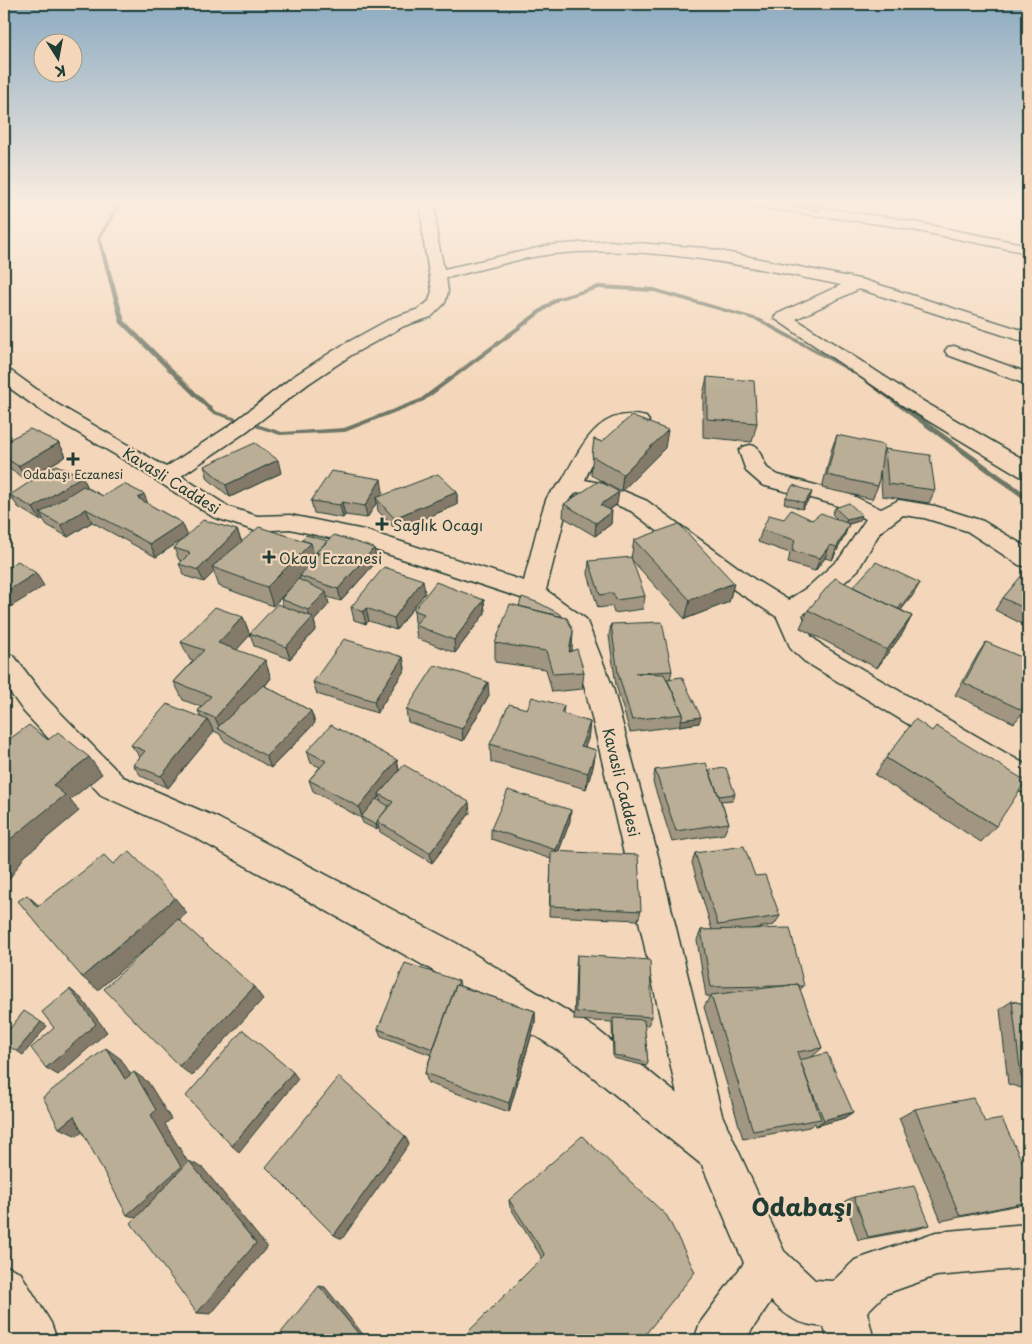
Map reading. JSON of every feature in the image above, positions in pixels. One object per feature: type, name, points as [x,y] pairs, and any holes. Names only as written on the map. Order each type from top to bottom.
[{"type":"street","points":[[167,476],[236,430],[301,380],[347,350],[398,322],[425,313],[437,303],[440,291],[434,265]]},
{"type":"street","points":[[436,275],[483,265]]},
{"type":"street","points":[[765,265],[858,283],[1028,338]]},
{"type":"street","points":[[858,283],[783,318],[909,401],[1028,471]]},
{"type":"street","points":[[954,351],[1028,379]]},
{"type":"street","name":"Kavasli Caddesi","points":[[4,375],[50,408],[167,476],[221,512],[256,524],[290,522],[364,538],[532,593],[577,626],[599,688],[645,871],[702,1118],[768,1267],[805,1302],[847,1322],[871,1276],[936,1254],[1028,1246]]},
{"type":"street","points":[[532,593],[558,498],[572,484],[583,461],[605,430],[617,423],[639,421]]},
{"type":"street","points":[[750,450],[757,471],[770,480],[841,499],[882,518]]},
{"type":"street","points":[[572,484],[601,490],[639,506],[745,584],[788,612],[800,642],[814,654],[1028,781]]},
{"type":"street","points":[[788,612],[817,593],[850,564],[871,527],[899,507],[927,511],[975,526],[1028,559]]},
{"type":"street","points":[[4,663],[34,704],[112,786],[206,828],[442,956],[581,1042],[716,1151]]},
{"type":"street","points":[[717,1340],[768,1267]]},
{"type":"street","points":[[4,1288],[34,1340]]},
{"type":"building","points":[[707,377],[754,381],[757,423],[707,419]]},
{"type":"building","points":[[631,416],[668,430],[623,474],[592,456],[594,439],[602,442]]},
{"type":"building","points":[[30,429],[59,443],[18,466],[4,457],[4,442]]},
{"type":"building","points":[[837,435],[884,445],[878,486],[827,475]]},
{"type":"building","points":[[255,443],[278,460],[226,485],[204,466]]},
{"type":"building","points":[[885,449],[930,455],[935,490],[888,484]]},
{"type":"building","points":[[56,465],[82,476],[33,508],[10,495]]},
{"type":"building","points":[[331,471],[381,479],[365,506],[342,502],[340,505],[311,501]]},
{"type":"building","points":[[438,474],[457,492],[394,518],[376,498]]},
{"type":"building","points":[[599,481],[619,492],[600,505],[612,511],[596,523],[564,504]]},
{"type":"building","points":[[124,484],[144,494],[138,498],[182,523],[150,544],[86,509],[61,525],[40,513],[83,486],[103,496]]},
{"type":"building","points":[[793,485],[812,492],[804,503],[786,497]]},
{"type":"building","points":[[849,503],[862,515],[847,519],[835,508]]},
{"type":"building","points":[[791,510],[812,520],[821,513],[849,524],[837,547],[830,545],[820,558],[792,551],[795,540],[762,530],[769,515],[784,519]]},
{"type":"building","points":[[203,520],[237,530],[198,570],[179,564],[190,553],[174,548]]},
{"type":"building","points":[[679,524],[734,583],[690,600],[634,540]]},
{"type":"building","points":[[259,527],[311,543],[267,587],[212,567]]},
{"type":"building","points":[[306,535],[328,541],[314,555],[311,543],[301,540]]},
{"type":"building","points":[[334,535],[374,548],[338,589],[300,576],[319,553],[316,552]]},
{"type":"building","points":[[631,557],[645,596],[616,600],[613,593],[600,595],[589,561]]},
{"type":"building","points":[[18,561],[36,573],[4,593],[4,566],[6,568]]},
{"type":"building","points":[[876,562],[920,583],[898,609],[853,587]]},
{"type":"building","points":[[384,567],[423,580],[394,618],[366,608],[363,612],[351,607]]},
{"type":"building","points":[[1028,569],[1028,610],[1003,598]]},
{"type":"building","points":[[835,578],[912,616],[887,650],[808,610]]},
{"type":"building","points":[[298,579],[326,592],[308,610],[281,599]]},
{"type":"building","points":[[436,582],[484,600],[454,640],[415,625],[424,614],[414,610]]},
{"type":"building","points":[[522,597],[539,603],[563,617],[519,606]]},
{"type":"building","points":[[277,604],[313,617],[286,647],[250,633]]},
{"type":"building","points":[[510,604],[567,618],[573,631],[569,652],[577,649],[584,672],[553,674],[546,651],[495,643]]},
{"type":"building","points":[[215,607],[243,617],[218,643],[265,660],[215,718],[198,711],[211,696],[174,682],[204,650],[181,642]]},
{"type":"building","points":[[662,622],[672,671],[635,673],[664,674],[683,714],[632,720],[618,673],[611,624]]},
{"type":"building","points":[[344,639],[403,657],[374,701],[313,682]]},
{"type":"building","points":[[986,642],[1028,660],[1028,702],[1024,711],[964,683]]},
{"type":"building","points":[[435,665],[488,682],[462,729],[406,710]]},
{"type":"building","points":[[682,677],[701,717],[681,720],[683,714],[667,679]]},
{"type":"building","points":[[263,685],[311,711],[266,756],[217,728]]},
{"type":"building","points":[[532,697],[564,706],[561,713],[590,722],[581,746],[596,750],[588,773],[490,744],[509,704],[527,709]]},
{"type":"building","points":[[167,704],[208,720],[161,776],[133,765],[145,751],[131,745]]},
{"type":"building","points":[[915,719],[932,731],[936,726],[1026,781],[996,826],[886,758]]},
{"type":"building","points":[[29,725],[48,740],[58,732],[89,757],[53,785],[65,795],[8,841],[4,847],[4,743]]},
{"type":"building","points":[[331,725],[397,760],[359,807],[309,780],[326,761],[307,751]]},
{"type":"building","points":[[706,763],[729,823],[676,831],[655,770]]},
{"type":"building","points":[[404,765],[469,802],[430,853],[377,821],[393,802],[379,794]]},
{"type":"building","points":[[726,768],[735,794],[719,796],[709,770]]},
{"type":"building","points":[[508,790],[571,810],[556,850],[491,829]]},
{"type":"building","points":[[376,799],[389,806],[376,825],[361,817]]},
{"type":"building","points":[[744,846],[755,876],[765,875],[780,916],[718,925],[695,853]]},
{"type":"building","points":[[129,851],[175,898],[82,977],[18,901],[27,895],[37,907],[104,855],[113,864]]},
{"type":"building","points":[[551,851],[638,855],[641,911],[550,906]]},
{"type":"building","points":[[178,919],[254,987],[179,1066],[104,989]]},
{"type":"building","points":[[790,928],[804,986],[799,986],[798,984],[711,987],[701,930]]},
{"type":"building","points":[[577,955],[650,960],[652,1017],[576,1012]]},
{"type":"building","points":[[405,963],[459,981],[433,1049],[378,1029]]},
{"type":"building","points":[[798,984],[822,1048],[797,1052],[821,1119],[753,1131],[711,995]]},
{"type":"building","points":[[456,985],[535,1011],[509,1103],[425,1073]]},
{"type":"building","points":[[70,989],[96,1024],[46,1068],[31,1048],[54,1028],[42,1012]]},
{"type":"building","points":[[1012,1001],[1028,1005],[1028,1079],[1021,1077]]},
{"type":"building","points":[[24,1011],[41,1022],[17,1051],[4,1044],[4,1036]]},
{"type":"building","points":[[613,1018],[644,1020],[648,1063],[614,1055]]},
{"type":"building","points":[[243,1030],[293,1072],[232,1146],[186,1096]]},
{"type":"building","points":[[106,1048],[125,1079],[134,1072],[156,1110],[151,1115],[181,1167],[127,1215],[74,1116],[59,1128],[43,1097]]},
{"type":"building","points":[[827,1053],[853,1112],[824,1120],[800,1060]]},
{"type":"building","points":[[339,1077],[405,1136],[334,1235],[266,1167]]},
{"type":"building","points":[[973,1098],[985,1122],[1002,1119],[1028,1174],[1028,1202],[960,1216],[915,1109]]},
{"type":"building","points":[[582,1136],[667,1216],[695,1272],[641,1340],[460,1340],[545,1255],[509,1200]]},
{"type":"building","points":[[189,1161],[256,1243],[197,1313],[131,1223]]},
{"type":"building","points":[[914,1186],[930,1225],[868,1237],[854,1197]]},
{"type":"building","points":[[319,1286],[362,1338],[360,1340],[275,1340]]},
{"type":"waterway","points":[[106,265],[122,322],[213,412],[282,434],[345,430],[422,400],[557,299],[599,287],[654,290],[759,320],[856,373],[1028,498]]},
{"type":"place","name":"Odabaşı Eczanesi","points":[[73,459]]},
{"type":"place","name":"Saglık Ocagı","points":[[382,524]]},
{"type":"place","name":"Okay Eczanesi","points":[[269,557]]},
{"type":"district","name":"Odabaşı","points":[[802,1206]]}]
